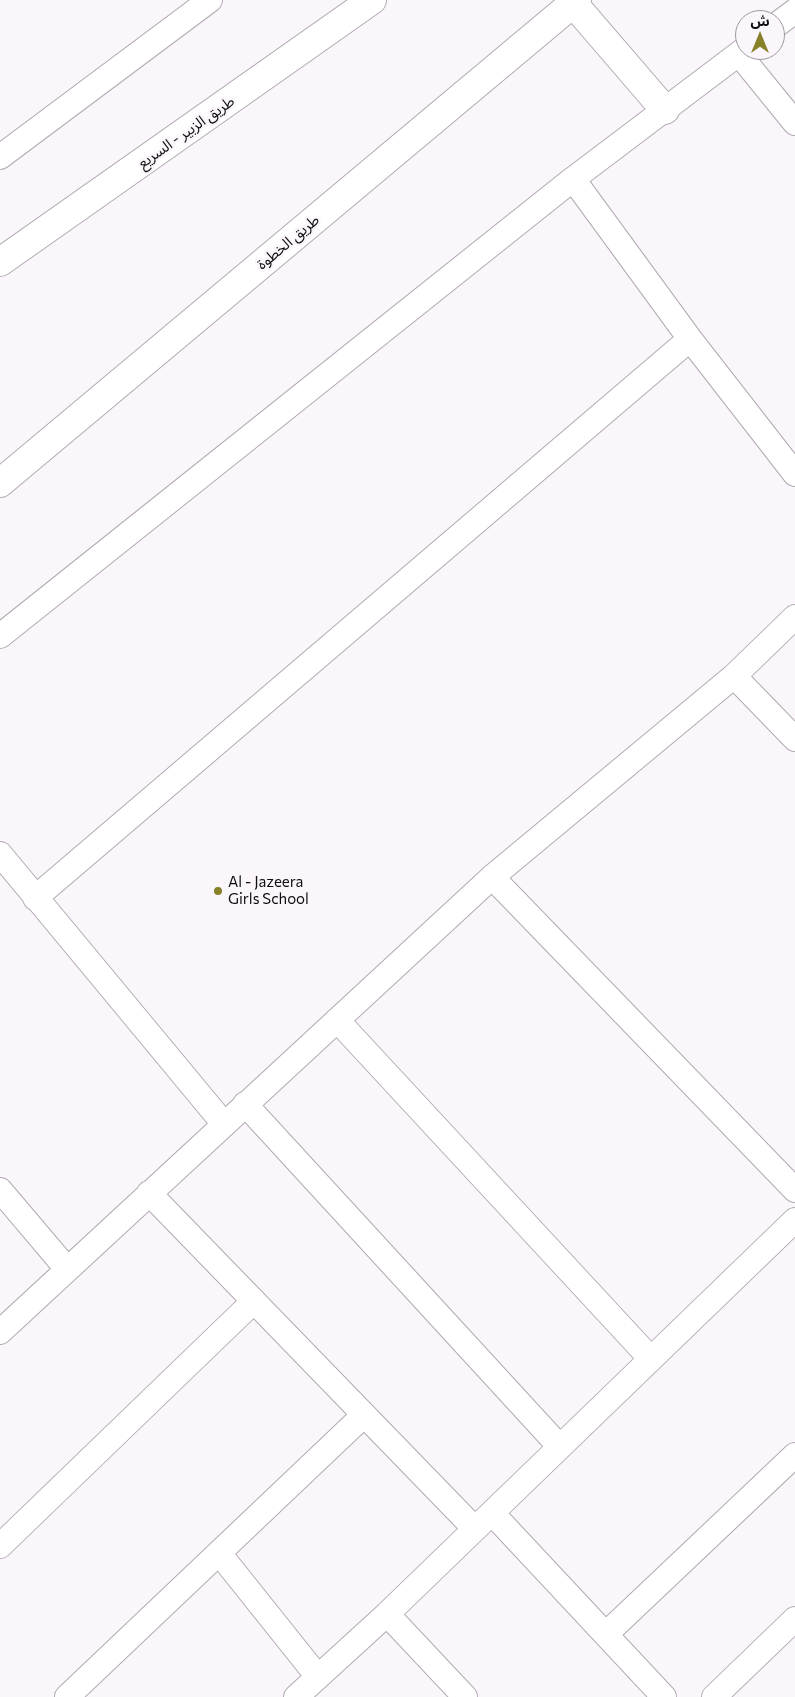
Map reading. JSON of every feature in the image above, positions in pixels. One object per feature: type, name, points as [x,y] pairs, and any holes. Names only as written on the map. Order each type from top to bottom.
[{"type":"highway","name":"طريق الزبير - السريع","points":[[0,262],[372,0]]},
{"type":"highway","points":[[575,2],[666,110]]},
{"type":"highway","name":"طريق الخطوة","points":[[0,483],[575,2]]},
{"type":"street","points":[[0,158],[210,0]]},
{"type":"street","points":[[0,636],[574,179],[735,57]]},
{"type":"street","points":[[748,60],[795,123]]},
{"type":"street","points":[[574,179],[690,339],[795,474]]},
{"type":"street","points":[[35,898],[690,339]]},
{"type":"street","points":[[0,1332],[492,878],[734,676],[795,617]]},
{"type":"street","points":[[734,676],[795,739]]},
{"type":"street","points":[[0,854],[224,1124]]},
{"type":"street","points":[[492,878],[795,1190]]},
{"type":"street","points":[[337,1020],[651,1359]]},
{"type":"street","points":[[245,1104],[560,1447]]},
{"type":"street","points":[[0,1190],[67,1269]]},
{"type":"street","points":[[149,1193],[475,1529]]},
{"type":"street","points":[[296,1697],[387,1614],[795,1220]]},
{"type":"street","points":[[0,1546],[254,1301]]},
{"type":"street","points":[[67,1697],[364,1415]]},
{"type":"street","points":[[606,1634],[795,1455]]},
{"type":"street","points":[[492,1513],[664,1697]]},
{"type":"street","points":[[219,1553],[318,1677]]},
{"type":"street","points":[[387,1614],[465,1697]]},
{"type":"street","points":[[714,1697],[795,1619]]},
{"type":"place","name":"Al - Jazeera Girls School","points":[[218,891]]}]
